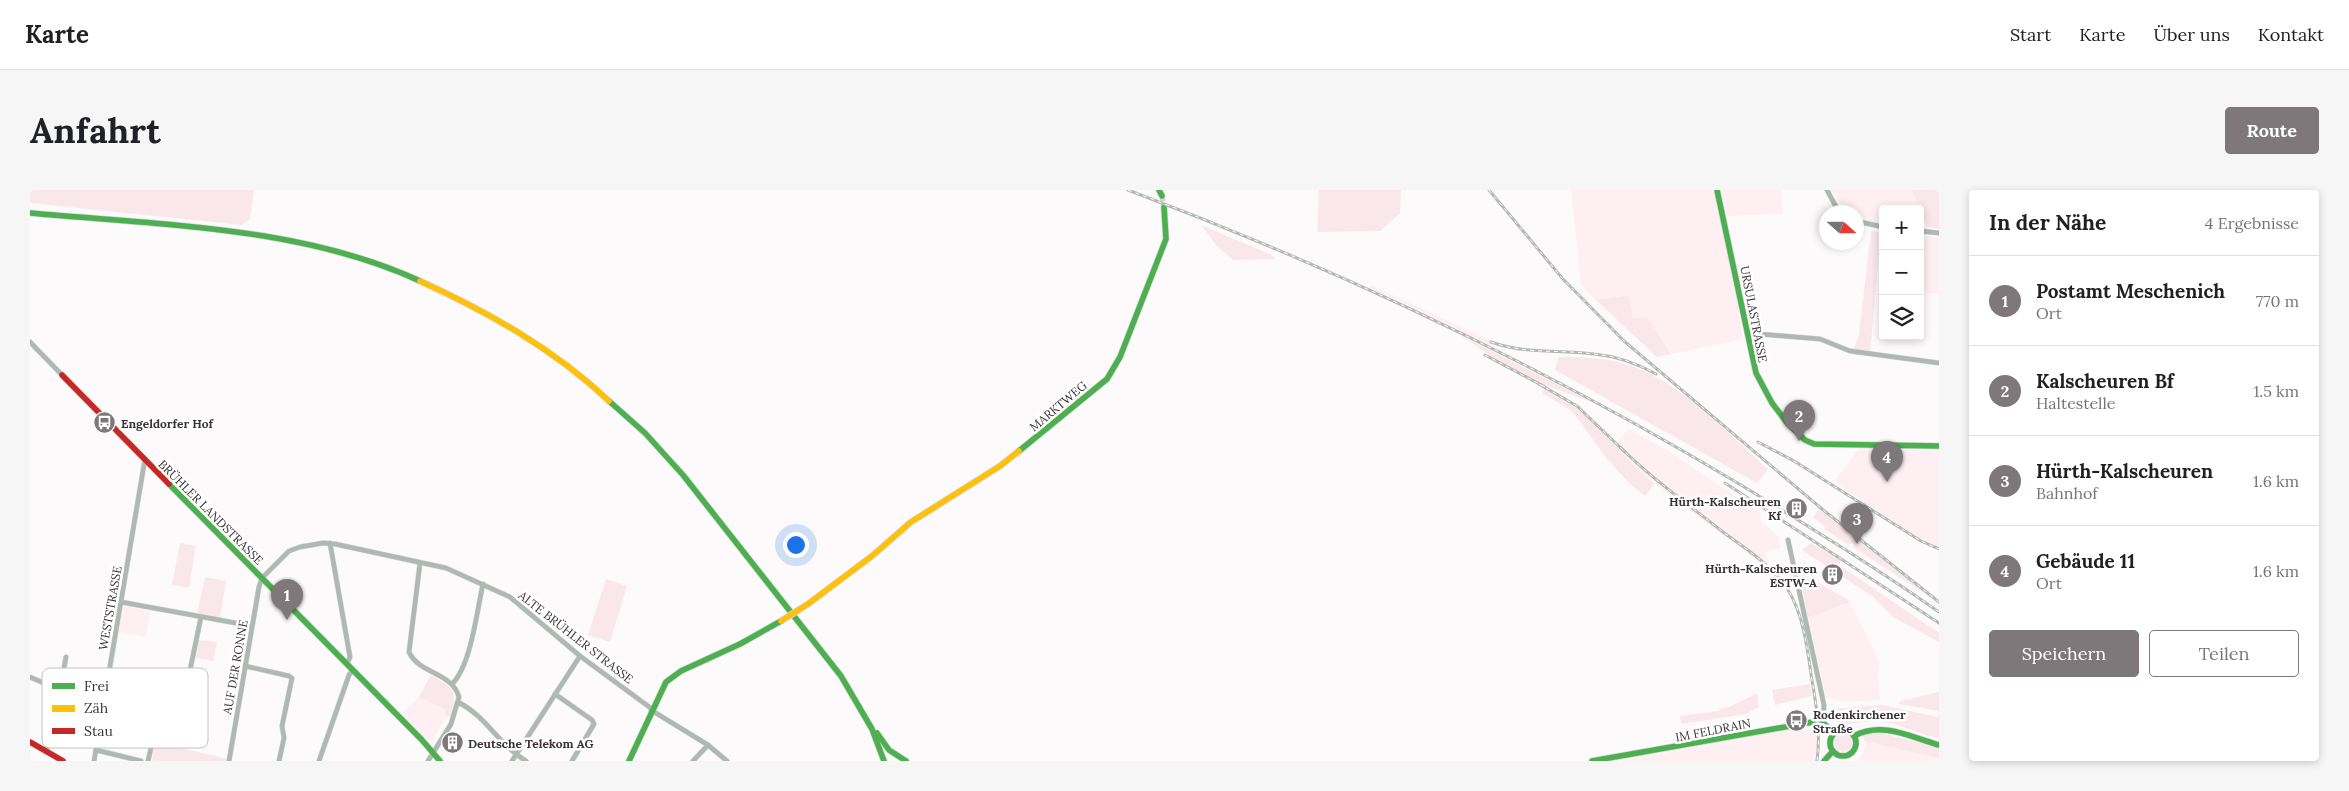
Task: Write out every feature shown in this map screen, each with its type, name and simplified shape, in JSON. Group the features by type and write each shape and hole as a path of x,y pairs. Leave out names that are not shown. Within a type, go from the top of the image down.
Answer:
{"main road":[{"name":"URSULASTRASSE","path":"1718,190 1753,366 1763,390 1802,439 1809,443 1821,445 1939,446"},
{"name":"MARKTWEG","path":"629,761 666,682 693,665 740,644 808,604 872,556 912,521 1000,466 1107,379 1120,357 1166,239 1164,206"},
{"path":"30,213 257,236 320,248 380,265 450,293 522,333 586,378 659,446 821,648 848,687 866,720 884,761"},
{"name":"BRÜHLER LANDSTRASSE","path":"62,375 353,670 440,761"},
{"path":"866,720 889,750 906,761"},
{"path":"1823,723 1835,733"},
{"name":"IM FELDRAIN","path":"1592,761 1797,724 1823,723"},
{"path":"1854,736 1871,728 1882,728 1939,745"},
{"path":"1847,730 1854,736 1855,747 1848,758 1834,751 1831,743 1835,733 1847,730"},
{"path":"30,742 64,761"},
{"path":"1824,761 1834,751"}],"street":[{"path":"1827,190 1835,205"},
{"path":"1864,223 1879,226"},
{"path":"1924,231 1939,233"},
{"path":"1747,333 1820,339 1850,351 1939,363"},
{"name":"BRÜHLER LANDSTRASSE","path":"30,342 62,375"},
{"name":"WESTSTRASSE","path":"110,668 145,458"},
{"path":"1788,540 1824,705 1823,723"},
{"path":"330,543 350,657 347,664"},
{"name":"ALTE BRÜHLER STRASSE","path":"262,578 294,548 330,543 453,571 510,598 580,656 652,710 708,745 727,761"},
{"path":"420,563 409,652 416,662 452,684 457,692 458,702 451,724 428,761"},
{"name":"AUF DER RONNE","path":"229,761 258,587 262,578"},
{"path":"452,684 460,670 470,644 483,584"},
{"path":"121,602 252,626"},
{"path":"191,668 201,618"},
{"path":"512,761 580,656"},
{"path":"64,668 66,657"},
{"path":"245,666 292,678 282,726 284,738 279,761"},
{"path":"320,761 349,676 353,670"},
{"path":"30,677 42,682"},
{"path":"554,694 594,724 572,761"},
{"path":"458,702 475,712 516,755 526,761"},
{"path":"694,761 708,745"},
{"path":"148,761 151,748"},
{"path":"96,750 141,761"},
{"name":"WESTSTRASSE","path":"94,761 96,750"}],"shaded area":[{"path":"30,190 254,190 250,219 242,225 30,203"},
{"path":"1319,190 1401,190 1400,213 1380,231 1317,232"},
{"path":"1571,190 1715,190 1725,230 1743,339 1671,354 1647,317 1633,320 1628,295 1596,300 1581,285"},
{"path":"1721,190 1781,190 1783,214 1727,216"},
{"path":"1831,190 1912,190 1918,205 1879,205 1879,222 1864,219 1864,205 1842,205"},
{"path":"1912,190 1939,190 1939,229 1927,227 1924,220 1924,205 1918,205"},
{"path":"1201,225 1272,255 1275,259 1233,260 1217,246"},
{"path":"1871,231 1879,232 1879,254 1870,353 1854,349 1859,335"},
{"path":"1924,236 1939,238 1939,294 1924,292"},
{"path":"1371,285 1492,341 1488,348 1368,291"},
{"path":"1629,295 1633,319 1647,317 1671,354 1657,357 1596,300"},
{"path":"1460,335 1592,402 1542,384 1501,363"},
{"path":"1559,357 1590,358 1622,363 1660,379 1693,402 1768,469 1757,483 1555,370"},
{"path":"1545,389 1571,404 1585,415 1654,484 1645,496 1628,482 1608,460 1572,411 1542,393"},
{"path":"1629,429 1667,450 1761,514 1761,522 1779,537 1780,548 1765,552 1769,562 1765,567 1639,472 1615,445"},
{"path":"1859,449 1939,451 1939,548 1916,536 1834,482"},
{"path":"1819,509 1933,599 1853,547 1854,545 1851,543 1849,545 1824,529 1825,527 1813,517"},
{"path":"180,543 196,546 189,588 172,585"},
{"path":"1811,543 1841,560 1839,565 1939,633 1939,642 1893,617 1872,596 1802,550"},
{"path":"1799,572 1847,599 1850,602 1808,618"},
{"path":"205,577 226,581 220,619 197,614"},
{"path":"606,579 627,586 610,642 588,635"},
{"path":"1850,602 1881,666 1878,668 1880,700 1844,702 1826,697 1808,618"},
{"path":"124,606 150,611 146,637 118,632"},
{"path":"199,640 217,642 213,661 196,658"},
{"path":"431,675 445,683 454,695 450,716 446,717 445,709 419,697"},
{"path":"1810,684 1812,696 1775,705 1772,690"},
{"path":"1939,692 1939,711 1899,704 1900,701"},
{"path":"1757,693 1759,707 1746,714 1681,724 1680,716 1719,711"},
{"path":"419,697 446,709 446,717 433,740 428,740 402,713"},
{"path":"1883,705 1938,717 1939,713 1939,738 1877,721 1841,724 1833,719 1829,709"},
{"path":"1818,729 1816,761 1620,761 1788,730"},
{"path":"1877,732 1939,748 1939,758 1864,741 1863,736"},
{"path":"1839,734 1847,734 1852,739 1850,750 1839,752 1834,747 1834,739"},
{"path":"1866,739 1939,754 1939,761 1857,761 1864,751"},
{"path":"154,748 181,748 228,759 227,761 152,761"}],"tunnel":[{"path":"1162,196 1164,207"}],"railway":[{"path":"1128,190 1286,253 1518,361 1667,442 1741,485 1866,563 1939,612"},
{"path":"1489,190 1562,278 1624,341 1822,509 1939,602"},
{"path":"1491,342 1517,349 1610,356 1633,363 1656,374"},
{"path":"1485,355 1545,387"},
{"path":"1539,384 1577,406 1625,452"},
{"path":"1758,442 1794,461 1921,541 1939,549"},
{"path":"1620,447 1670,491 1758,558 1782,581 1788,590 1801,620 1808,652 1817,718 1817,761"},
{"path":"1725,483 1939,623"}],"traffic: fast":[{"path":"1159,190 1162,196"},
{"path":"1717,190 1756,373 1772,403 1788,424 1805,440 1814,444 1939,446"},
{"path":"1019,451 1107,379 1120,357 1166,239 1164,207"},
{"path":"30,213 178,225 278,238 327,249 374,263 420,281"},
{"path":"609,401 645,433 683,475 841,676 872,729 884,761"},
{"path":"169,484 422,740 440,761"},
{"path":"629,761 666,682 681,671 740,644 781,621"},
{"path":"1592,761 1813,722 1823,723 1835,733"},
{"path":"1843,730 1852,734 1856,743 1852,752 1843,756 1834,752 1830,743 1834,734 1843,730"},
{"path":"1854,736 1875,730 1886,730 1939,745"},
{"path":"877,733 889,750 906,761"},
{"path":"1824,761 1833,751"}],"traffic: slow":[{"path":"420,281 495,319 543,348 588,382 609,401"},
{"path":"808,604 872,556 911,522 1000,466 1019,451"},
{"path":"781,621 808,604"}],"traffic: jam":[{"path":"62,375 169,484"},
{"path":"30,742 63,761"}],"place":[{"name":"Engeldorfer Hof","path":"105,423"},
{"name":"Kalscheuren Bf","path":"1799,441"},
{"name":"Gebäude 11","path":"1887,482"},
{"name":"Hürth-Kalscheuren Kf","path":"1797,508"},
{"name":"Hürth-Kalscheuren","path":"1857,544"},
{"name":"Hürth-Kalscheuren ESTW-A","path":"1833,575"},
{"name":"Postamt Meschenich","path":"287,620"},
{"name":"Rodenkirchener Straße","path":"1797,721"},
{"name":"Deutsche Telekom AG","path":"452,743"}]}
